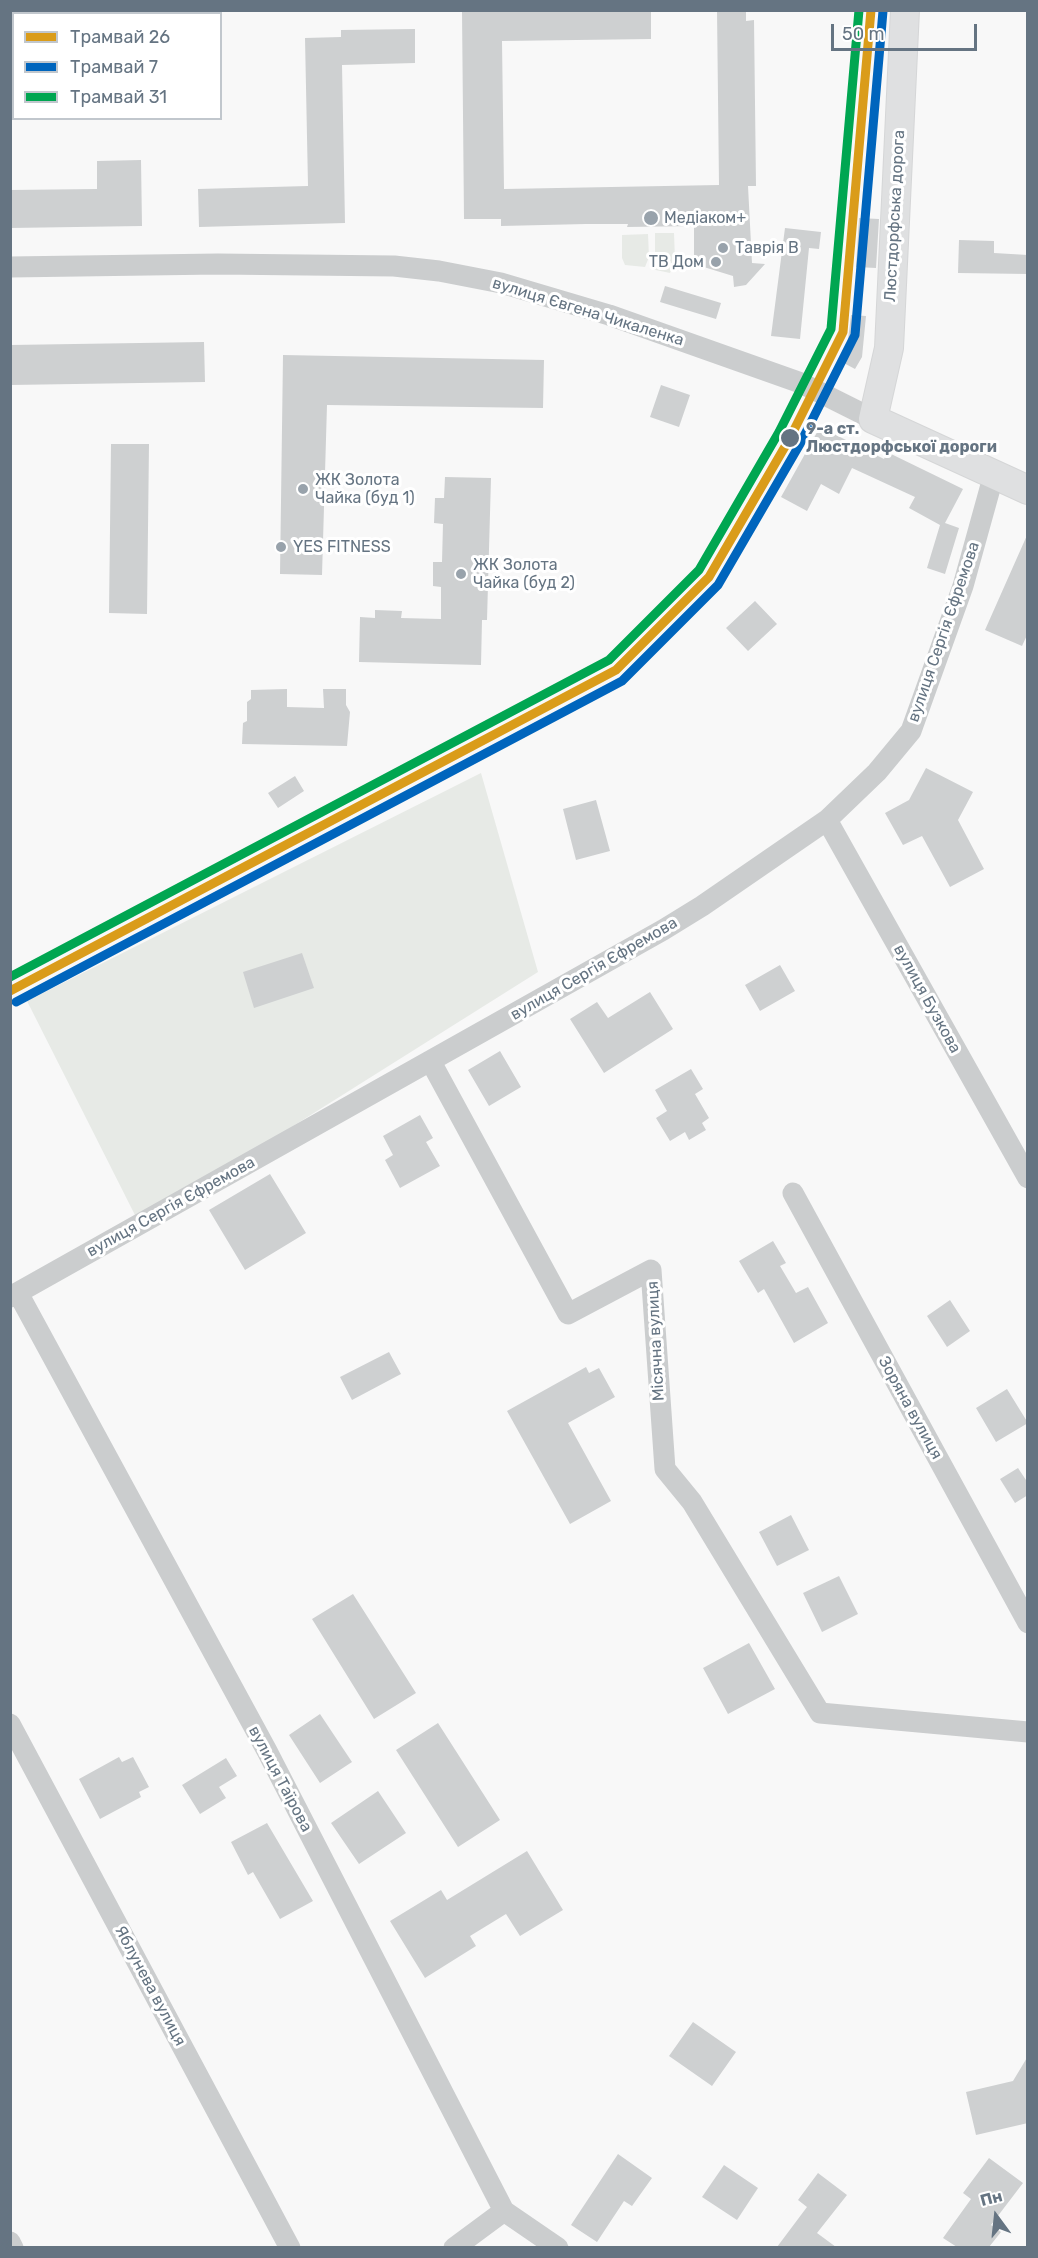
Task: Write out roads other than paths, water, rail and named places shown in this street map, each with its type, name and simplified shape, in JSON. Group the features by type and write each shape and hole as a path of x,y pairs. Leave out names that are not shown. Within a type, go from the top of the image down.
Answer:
{"street":[{"name":"Люстдорфська дорога","path":"873,419 889,348 905,10"},
{"name":"вулиця Євгена Чикаленка","path":"10,267 218,264 394,266 439,271 501,283 609,315 801,383 873,419 1028,490"},
{"name":"вулиця Сергія Єфремова","path":"14,1295 431,1062 702,906 827,820 877,772 911,731 963,586 994,474"},
{"name":"вулиця Бузкова","path":"827,820 1028,1178"},
{"name":"Місячна вулиця","path":"431,1062 568,1314 651,1270 664,1469 692,1502 820,1713 1028,1732"},
{"name":"Зоряна вулиця","path":"794,1193 1028,1623"},
{"name":"вулиця Таїрова","path":"14,1295 267,1751 504,2211 558,2247"},
{"name":"Яблунева вулиця","path":"10,1724 290,2247"},
{"path":"454,2247 504,2211"},
{"path":"10,2242 13,2247"}],"tram line":[{"name":"31","path":"10,977 609,660 699,570 779,432 831,329 859,10"},
{"name":"26","path":"10,991 616,670 709,577 790,438 843,332 871,10"},
{"name":"7","path":"16,1002 622,681 718,585 800,444 855,335 883,11"}],"place":[{"name":"Медіаком+","path":"651,218"},
{"name":"Таврія В","path":"723,248"},
{"name":"ТВ Дом","path":"716,262"},
{"name":"9-а ст. Люстдорфської дороги","path":"790,438"},
{"name":"ЖК Золота Чайка (буд 1)","path":"303,489"},
{"name":"YES FITNESS","path":"281,547"},
{"name":"ЖК Золота Чайка (буд 2)","path":"461,574"}]}
